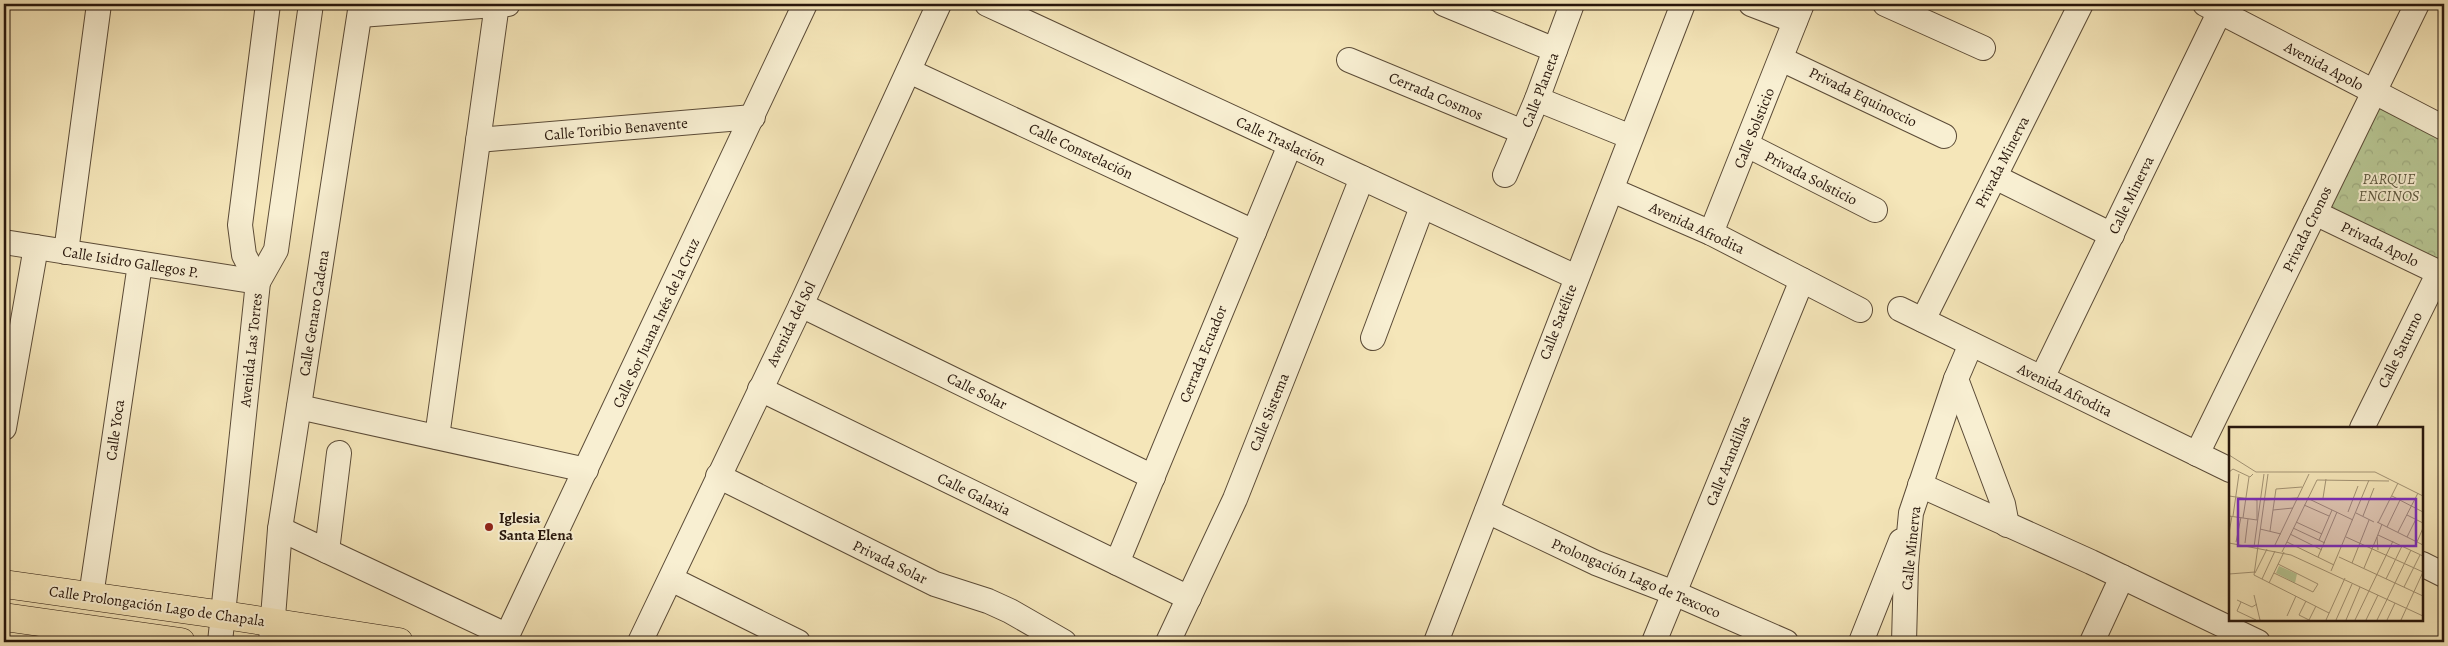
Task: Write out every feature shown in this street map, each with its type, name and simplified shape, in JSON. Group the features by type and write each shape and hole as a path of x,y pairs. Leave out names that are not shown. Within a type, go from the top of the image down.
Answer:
{"main road":[{"name":"Calle Prolongación Lago de Chapala","path":"4,584 224,615 271,632 399,642"},
{"path":"4,617 82,635 181,642"}],"street":[{"path":"66,252 99,4"},
{"path":"258,282 244,255 240,225 267,4"},
{"name":"Avenida Las Torres","path":"220,642 258,282 276,250 311,4"},
{"path":"360,10 501,4 478,140 437,437"},
{"name":"Calle Sor Juana Inés de la Cruz","path":"506,639 805,4"},
{"name":"Avenida del Sol","path":"640,642 801,305 939,4"},
{"name":"Calle Traslación","path":"987,4 1576,277"},
{"path":"1444,4 1555,50"},
{"name":"Calle Planeta","path":"1505,175 1537,99 1572,4"},
{"name":"Calle Satélite","path":"1436,642 1683,4"},
{"name":"Calle Solsticio","path":"1711,233 1799,13 1751,4"},
{"path":"1885,4 1983,48"},
{"name":"Privada Minerva","path":"1923,320 2081,4"},
{"name":"Privada Cronos","path":"2197,454 2418,4"},
{"name":"Avenida Apolo","path":"2213,8 2444,128"},
{"name":"Calle Minerva","path":"2042,378 2112,235 2213,8"},
{"name":"Calle Genaro Cadena","path":"271,632 280,529 360,10"},
{"name":"Privada Equinoccio","path":"1782,58 1944,136"},
{"name":"Cerrada Cosmos","path":"1349,60 1523,132"},
{"name":"Calle Constelación","path":"909,71 1254,232"},
{"path":"1537,99 1631,137"},
{"name":"Calle Toribio Benavente","path":"478,140 753,117"},
{"name":"Cerrada Ecuador","path":"1117,563 1290,145"},
{"name":"Privada Solsticio","path":"1746,145 1876,210"},
{"path":"1995,177 2112,235"},
{"name":"Calle Sistema","path":"1168,642 1235,499 1362,178"},
{"name":"Avenida Afrodita","path":"1612,190 1711,233 1860,310"},
{"path":"1373,338 1422,207"},
{"name":"Privada Apolo","path":"2315,213 2442,274"},
{"name":"Calle Isidro Gallegos P.","path":"4,242 258,282"},
{"path":"4,428 36,247"},
{"name":"Calle Yoca","path":"91,596 140,264"},
{"name":"Calle Saturno","path":"2363,427 2442,274"},
{"name":"Calle Arandillas","path":"1654,642 1802,280"},
{"name":"Calle Solar","path":"801,305 1153,477"},
{"name":"Avenida Afrodita","path":"1900,309 2229,470"},
{"name":"Calle Minerva","path":"1904,642 1906,566 1912,513 1956,379 1971,344"},
{"path":"1956,379 2003,504 2007,525"},
{"name":"Calle Galaxia","path":"760,390 1189,598"},
{"path":"299,406 586,470"},
{"path":"327,550 339,453"},
{"name":"Privada Solar","path":"718,476 935,584 988,601 1010,611 1064,642"},
{"path":"1920,485 2091,562 2249,640"},
{"name":"Prolongación Lago de Texcoco","path":"1487,511 1596,563 1674,593 1786,642"},
{"path":"1861,642 1912,513"},
{"path":"280,529 327,550 506,639"},
{"path":"2423,564 2444,575"},
{"path":"2092,642 2122,577"},
{"path":"671,578 798,642"}],"green space":[{"name":"PARQUE ENCINOS","path":"2374,92 2444,128 2444,275 2315,213"}],"place":[{"name":"Iglesia Santa Elena","path":"489,527"}]}
